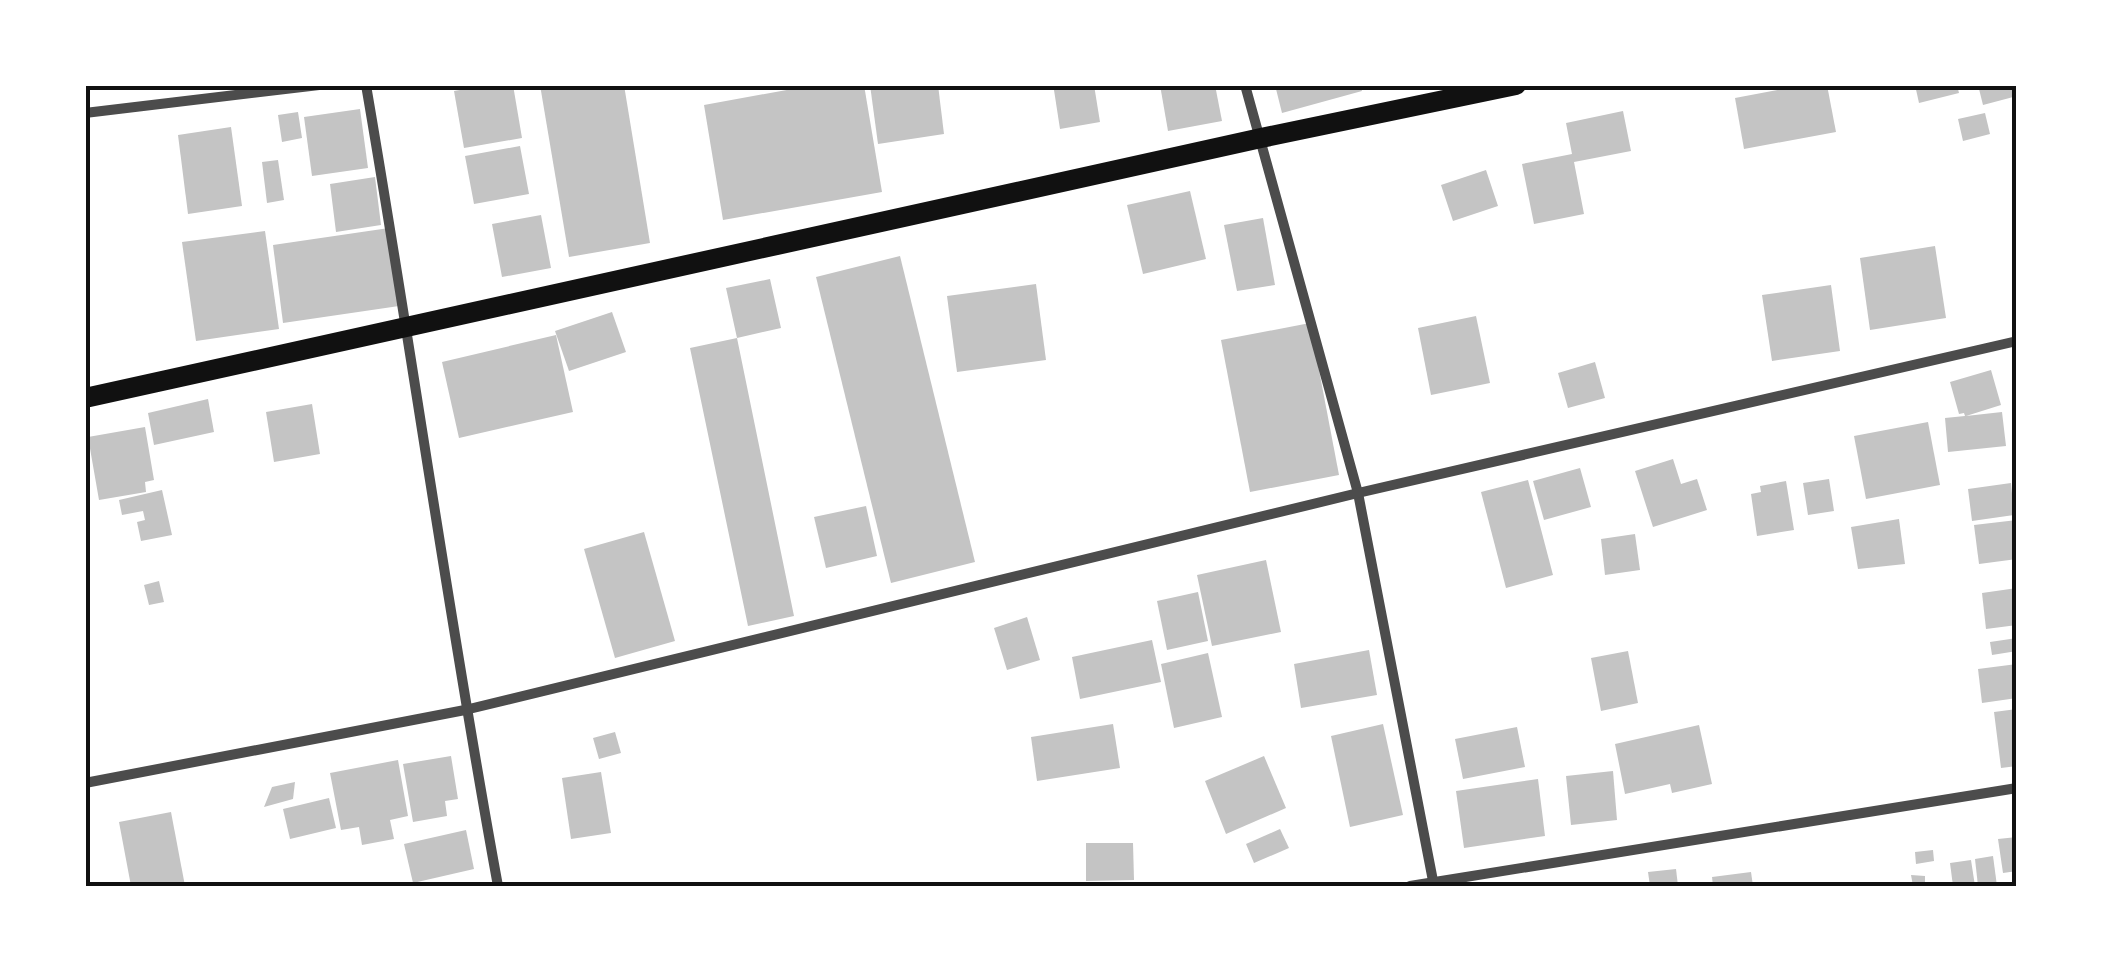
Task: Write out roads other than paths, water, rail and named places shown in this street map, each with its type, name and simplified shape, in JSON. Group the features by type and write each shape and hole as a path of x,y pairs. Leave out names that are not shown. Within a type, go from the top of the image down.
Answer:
{"main road":[{"path":"85,398 1516,85"}],"street":[{"path":"85,113 319,85"},
{"path":"366,85 408,329 465,710 498,886"},
{"path":"1245,85 1358,493 1434,884"},
{"path":"85,783 465,710 1358,493 2017,341"},
{"path":"1410,886 2017,788"}]}
